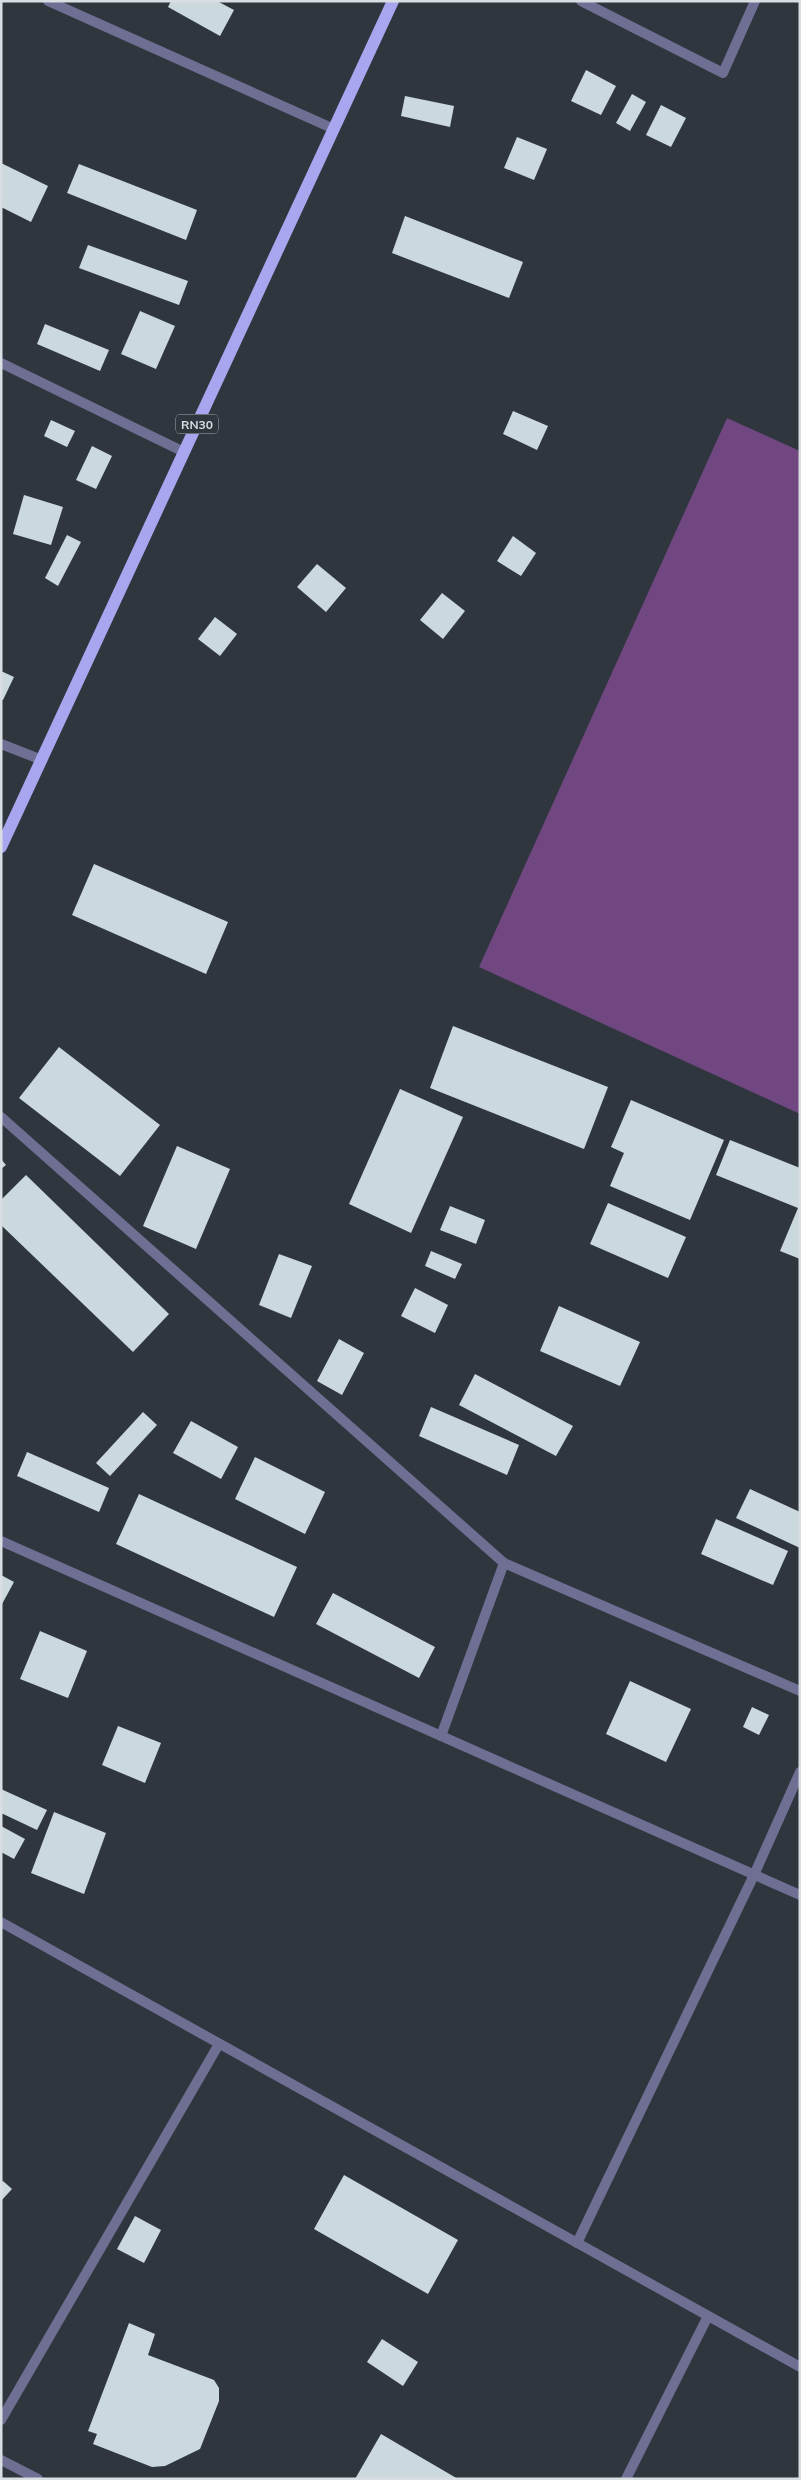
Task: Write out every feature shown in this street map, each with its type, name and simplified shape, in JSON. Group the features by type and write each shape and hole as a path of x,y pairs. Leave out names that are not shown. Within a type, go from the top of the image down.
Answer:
{"main road":[{"name":"RN30","path":"1,847 393,1"}],"street":[{"path":"48,1 334,129"},
{"path":"581,1 723,73 754,1"},
{"path":"1,363 184,452"},
{"path":"1,744 42,760"},
{"path":"1,1117 504,1563 800,1691"},
{"path":"1,1540 800,1895"},
{"path":"441,1736 504,1563"},
{"path":"577,2243 754,1875 800,1772"},
{"path":"1,1922 800,2368"},
{"path":"1,2420 219,2044"},
{"path":"626,2479 708,2316"},
{"path":"1,2460 38,2479"}],"shaded area":[{"path":"727,418 800,451 800,1114 479,967"}],"building":[{"path":"171,1 217,1 234,10 220,36 168,7"},
{"path":"586,70 616,86 601,115 571,101"},
{"path":"632,94 646,102 630,131 616,123"},
{"path":"405,96 454,106 450,127 401,116"},
{"path":"661,105 686,118 671,147 646,135"},
{"path":"517,137 547,149 534,180 504,168"},
{"path":"1,163 48,186 31,222 1,207"},
{"path":"79,164 197,210 186,240 67,193"},
{"path":"405,216 523,262 509,298 392,253"},
{"path":"88,245 188,281 179,305 79,268"},
{"path":"140,311 175,326 156,369 121,354"},
{"path":"45,324 109,350 100,371 37,344"},
{"path":"513,411 548,426 537,450 503,434"},
{"path":"51,420 75,431 67,447 44,436"},
{"path":"92,446 112,456 96,489 76,480"},
{"path":"24,495 63,507 51,545 13,534"},
{"path":"67,535 81,542 58,586 45,578"},
{"path":"513,536 536,553 521,576 497,561"},
{"path":"317,564 346,588 326,612 297,587"},
{"path":"442,593 465,611 443,639 420,620"},
{"path":"215,617 237,634 220,656 198,639"},
{"path":"1,671 14,677 3,700 1,699"},
{"path":"94,864 228,922 206,974 72,915"},
{"path":"453,1026 608,1087 584,1149 430,1088"},
{"path":"59,1047 160,1125 120,1176 19,1098"},
{"path":"400,1089 463,1117 411,1233 349,1204"},
{"path":"631,1100 724,1140 690,1220 610,1186 624,1153 611,1147"},
{"path":"730,1140 800,1168 800,1259 780,1251 798,1208 716,1175"},
{"path":"177,1146 230,1169 196,1249 143,1226"},
{"path":"1,1159 6,1165 1,1169"},
{"path":"26,1175 169,1314 133,1352 1,1225 1,1200"},
{"path":"608,1203 686,1237 668,1278 590,1244"},
{"path":"450,1206 485,1220 476,1244 440,1230"},
{"path":"431,1251 462,1264 455,1279 425,1266"},
{"path":"279,1254 312,1266 291,1318 259,1305"},
{"path":"415,1288 448,1305 435,1333 401,1316"},
{"path":"559,1306 640,1342 620,1386 540,1351"},
{"path":"339,1339 364,1353 342,1395 317,1381"},
{"path":"475,1374 573,1426 556,1456 459,1405"},
{"path":"431,1407 519,1445 507,1475 419,1436"},
{"path":"143,1412 157,1425 110,1476 96,1463"},
{"path":"191,1421 238,1447 221,1479 173,1453"},
{"path":"27,1452 109,1488 99,1512 17,1476"},
{"path":"255,1457 325,1492 305,1534 235,1499"},
{"path":"750,1489 800,1512 800,1548 736,1518"},
{"path":"139,1494 297,1567 274,1617 116,1544"},
{"path":"716,1519 788,1551 773,1585 701,1554"},
{"path":"1,1575 14,1582 1,1606"},
{"path":"333,1593 435,1647 419,1678 316,1624"},
{"path":"40,1631 87,1651 68,1698 20,1679"},
{"path":"630,1681 691,1709 666,1762 606,1734"},
{"path":"752,1707 769,1715 759,1735 743,1727"},
{"path":"118,1726 161,1743 145,1783 102,1765"},
{"path":"1,1789 47,1810 37,1830 1,1813"},
{"path":"54,1812 106,1833 84,1894 31,1873"},
{"path":"1,1826 25,1839 14,1859 1,1852"},
{"path":"344,2175 458,2240 428,2294 314,2229"},
{"path":"3,2181 12,2189 1,2201 1,2183"},
{"path":"135,2216 161,2230 144,2263 117,2249"},
{"path":"129,2323 155,2334 148,2355 214,2380 219,2388 219,2401 200,2449 165,2466 152,2467 93,2444 97,2434 88,2431"},
{"path":"382,2339 418,2362 403,2386 367,2362"},
{"path":"381,2434 458,2479 355,2479"}]}
